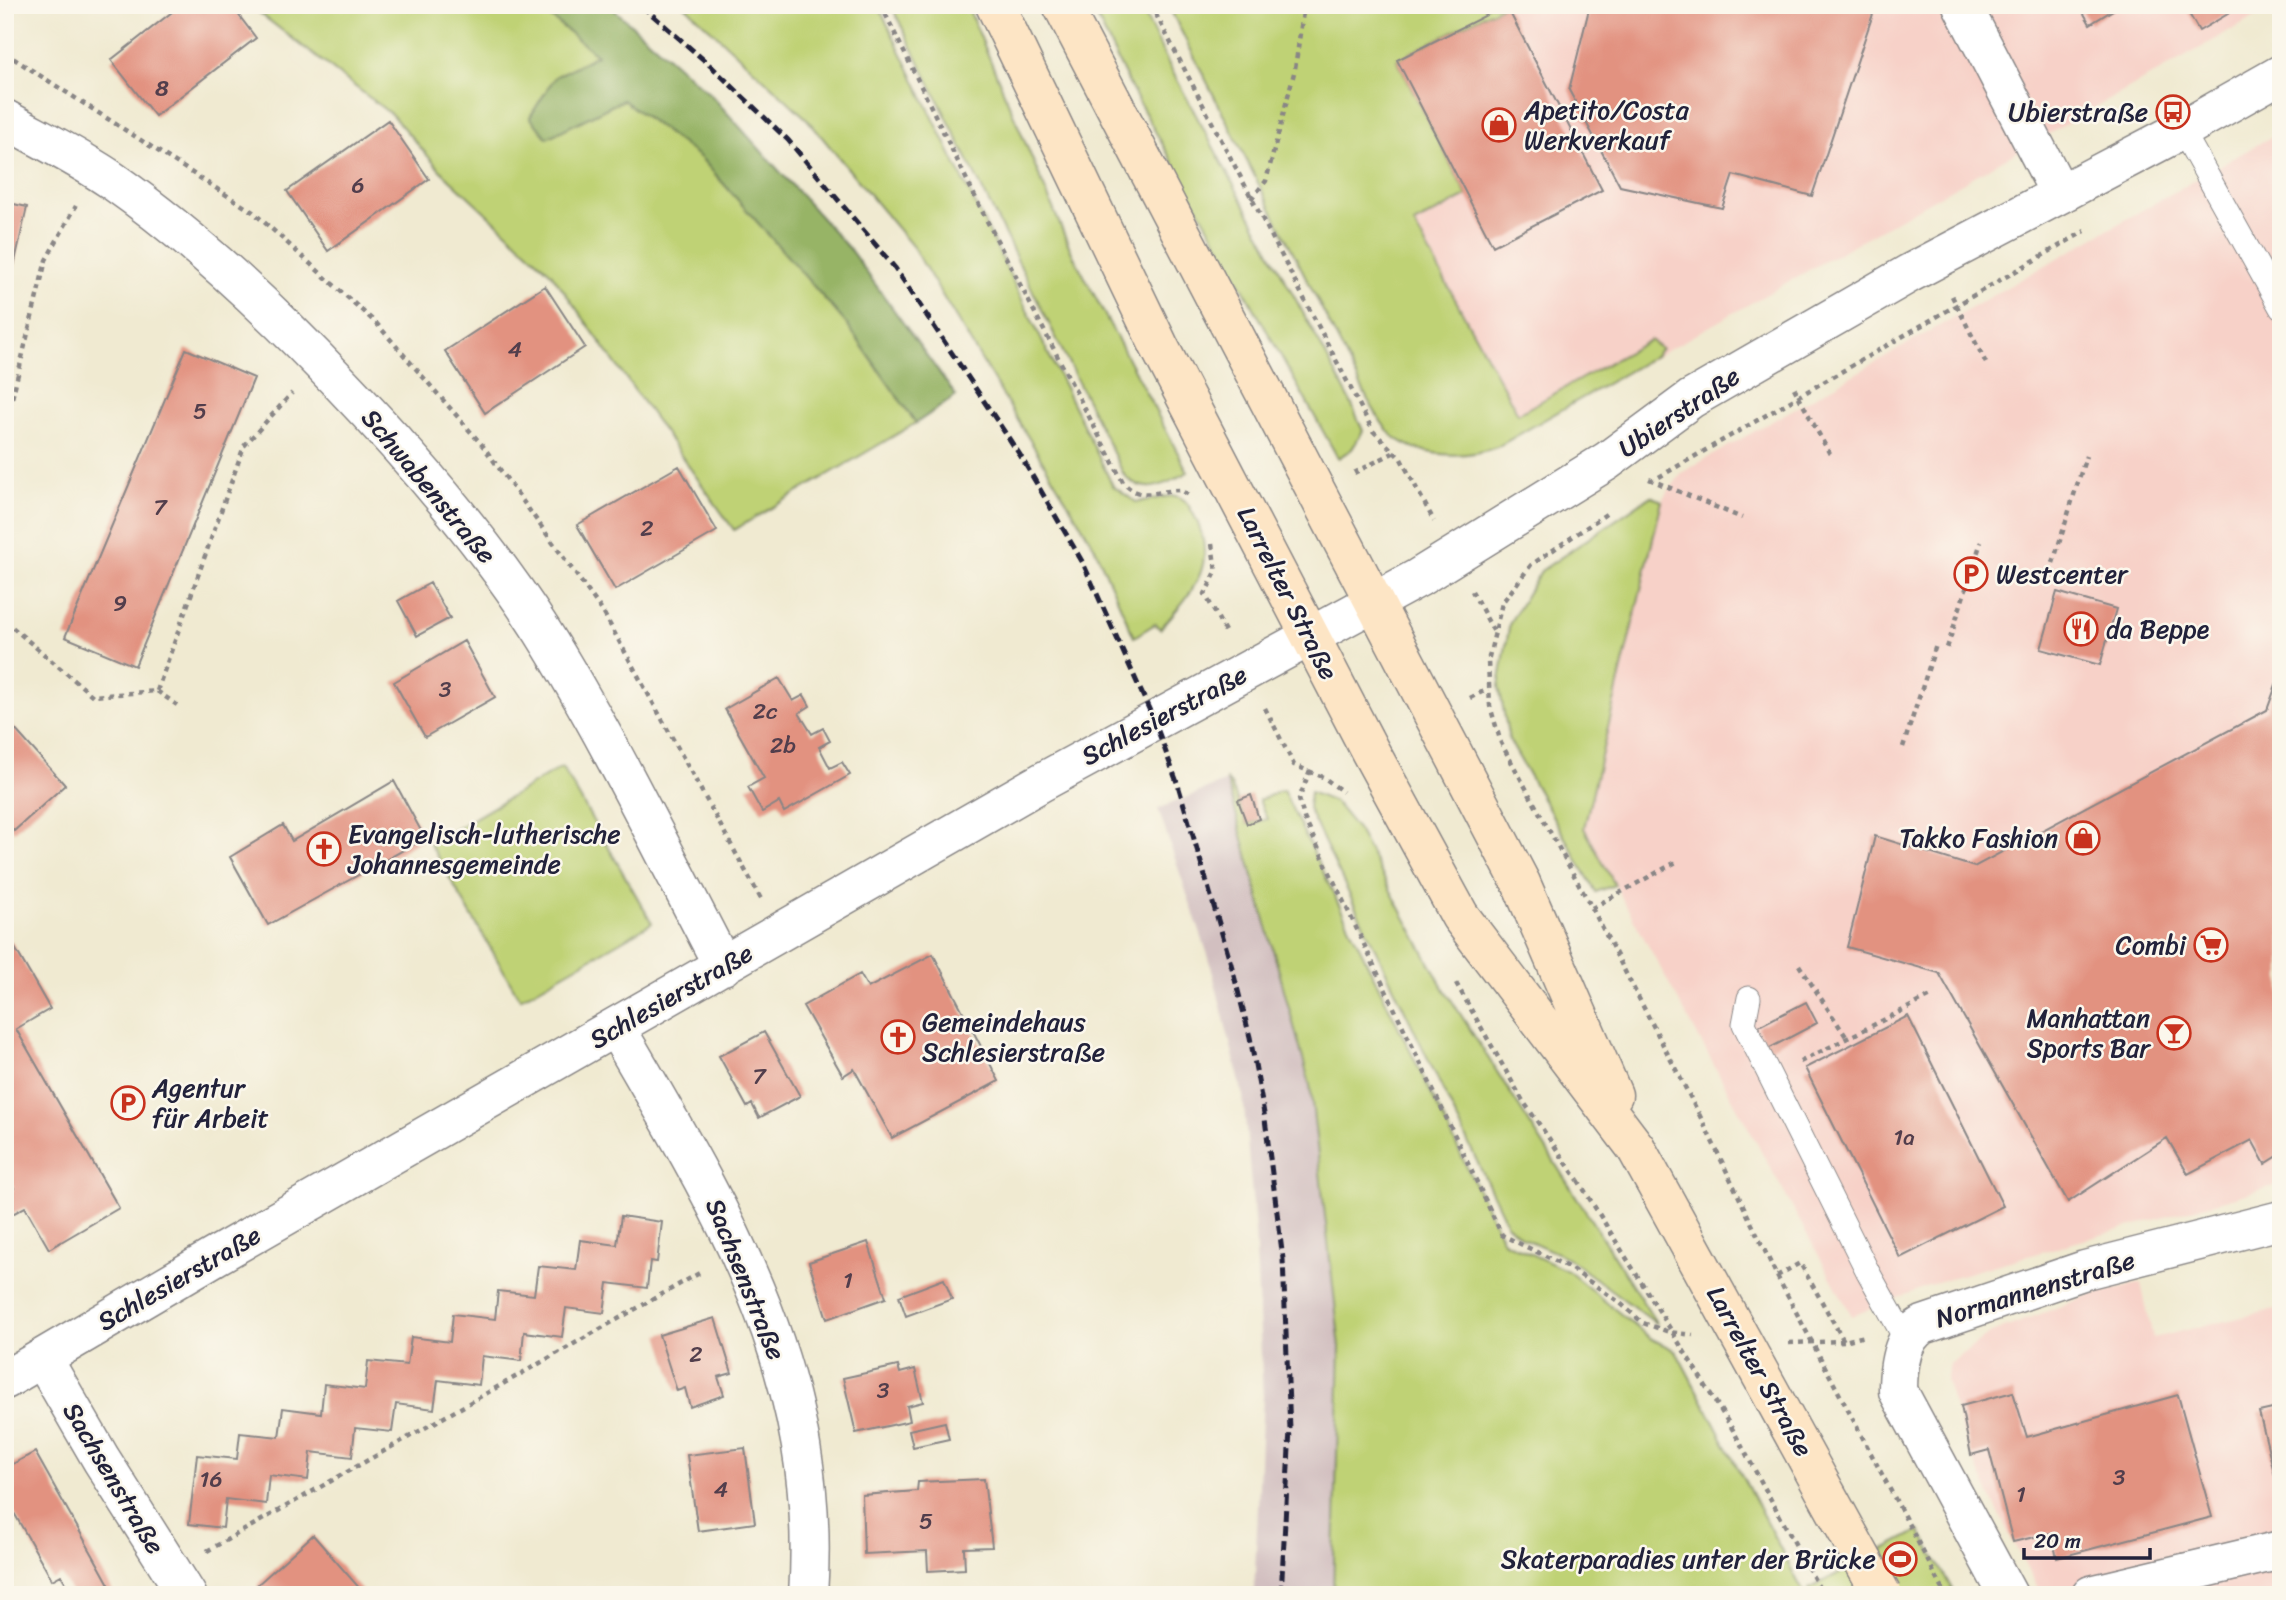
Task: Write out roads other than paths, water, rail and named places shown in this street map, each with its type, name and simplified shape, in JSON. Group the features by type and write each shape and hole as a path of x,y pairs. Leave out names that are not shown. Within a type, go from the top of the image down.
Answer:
{"street":[{"name":"Larrelter Straße","path":"995,5 1159,346 1521,883 1636,1149 1882,1595"},
{"name":"Larrelter Straße","path":"1062,5 1342,619 1460,916 1636,1149"},
{"path":"1962,5 2060,194"},
{"name":"Ubierstraße","path":"1342,619 1489,536 1607,461 1691,399 1933,260 2182,130 2281,74"},
{"name":"Schwabenstraße","path":"5,119 95,171 171,225 270,309 389,434 480,542 542,632 723,966"},
{"name":"Schlesierstraße","path":"5,1380 214,1257 1042,782 1342,619"},
{"name":"Sachsenstraße","path":"616,1028 708,1185 740,1250 765,1311 793,1407 805,1487 808,1595"},
{"name":"Normannenstraße","path":"2008,1595 1903,1403 1898,1381 1907,1342 1923,1325 2085,1270 2281,1220"},
{"name":"Sachsenstraße","path":"43,1359 179,1583"},
{"path":"2091,1595 2281,1550"}],"lane":[{"path":"2182,130 2281,308"},
{"path":"1749,998 1744,1024 1868,1272 1907,1342"}],"railway":[{"path":"641,5 713,68 788,140 895,268 1020,455 1083,563 1154,720 1178,785 1231,964 1250,1037 1265,1119 1283,1259 1290,1430 1281,1595"}],"place":[{"name":"Ubierstraße","path":"2173,112"},
{"name":"Apetito/Costa Werkverkauf","path":"1499,125"},
{"name":"Westcenter","path":"1971,574"},
{"name":"da Beppe","path":"2081,629"},
{"name":"Takko Fashion","path":"2083,838"},
{"name":"Evangelisch-lutherische Johannesgemeinde","path":"324,849"},
{"name":"Combi","path":"2211,945"},
{"name":"Manhattan Sports Bar","path":"2174,1033"},
{"name":"Gemeindehaus Schlesierstraße","path":"898,1037"},
{"name":"Agentur für Arbeit","path":"128,1103"},
{"name":"Skaterparadies unter der Brücke","path":"1900,1559"}]}
